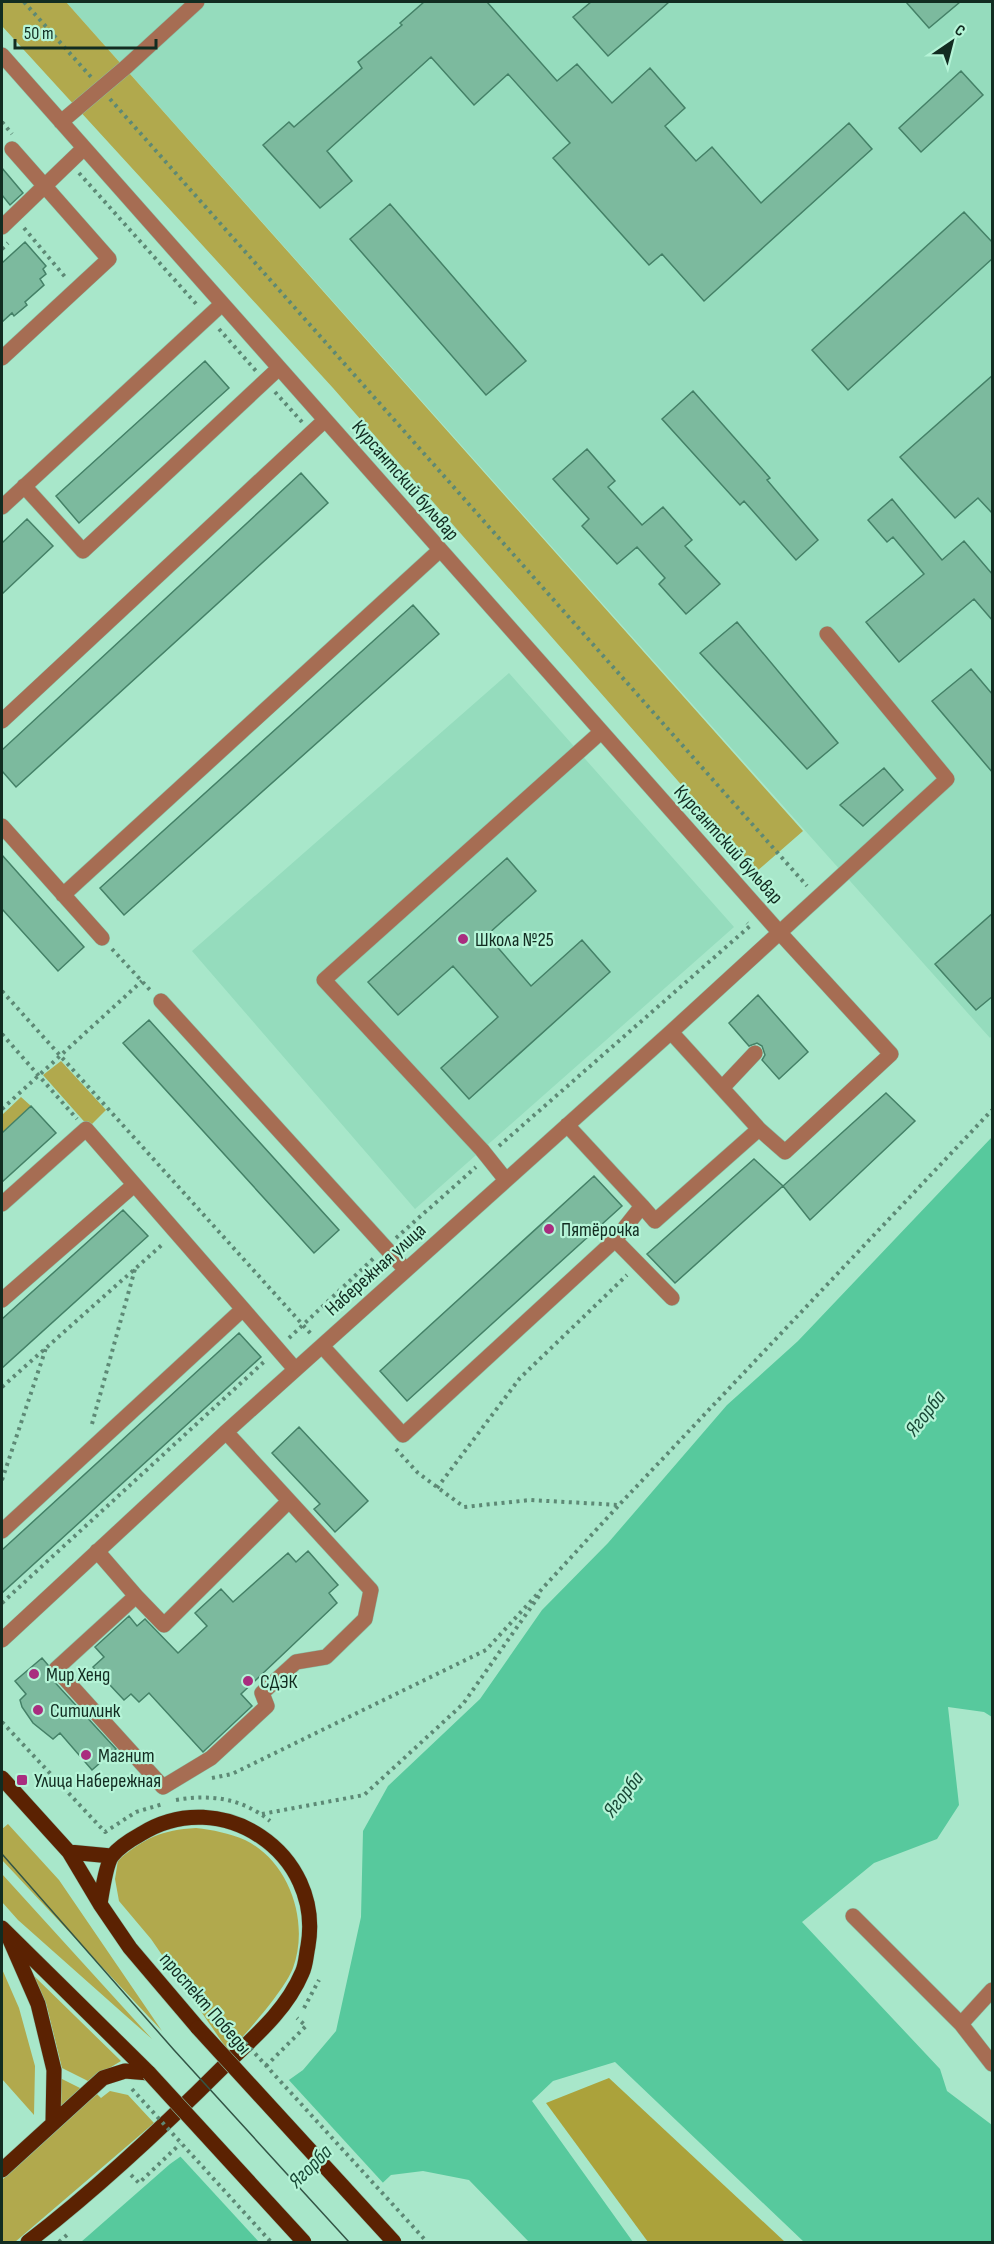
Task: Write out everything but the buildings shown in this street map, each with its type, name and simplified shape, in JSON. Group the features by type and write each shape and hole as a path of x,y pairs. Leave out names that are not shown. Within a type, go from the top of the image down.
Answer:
{"main road":[{"name":"проспект Победы","path":"2,1778 69,1852 130,1948 198,2028 394,2242"},
{"path":"28,2242 198,2093 284,2006 303,1971 310,1932 306,1898 294,1869 276,1846 250,1830 221,1819 193,1817 159,1823 111,1856 69,1852"},
{"path":"100,1904 111,1856"},
{"path":"4,1931 149,2073 304,2242"},
{"path":"4,1931 38,2004 54,2070 53,2122"},
{"path":"2,2170 103,2078 125,2071 149,2073"}],"street":[{"path":"61,122 197,2"},
{"name":"Курсантский бульвар","path":"2,55 780,933 891,1054 785,1152 759,1129"},
{"path":"2,227 84,148"},
{"path":"2,358 109,259 12,149"},
{"path":"2,507 222,304"},
{"path":"24,486 83,551 279,368"},
{"path":"2,721 325,420"},
{"path":"63,895 440,550"},
{"name":"Набережная улица","path":"2,1640 295,1369 818,899 947,779 827,634"},
{"path":"506,1180 482,1150 324,980 602,732"},
{"path":"2,826 102,938"},
{"path":"161,1001 405,1269"},
{"path":"567,1125 655,1221 759,1129 671,1032"},
{"path":"722,1088 755,1053"},
{"path":"2,1204 86,1129 295,1369"},
{"path":"2,1300 134,1185"},
{"path":"322,1346 403,1435 615,1240 642,1206"},
{"path":"615,1240 672,1298"},
{"path":"2,1531 243,1309"},
{"path":"136,1596 56,1669 163,1787 211,1758 267,1707 262,1693 296,1662 326,1657 365,1619 371,1590 226,1432"},
{"path":"98,1551 164,1625 288,1502"},
{"path":"853,1916 961,2024 993,2064"},
{"path":"961,2024 993,1990"}],"path":[{"path":"24,2 818,899"},
{"path":"17,235 24,227 67,277 59,285"},
{"path":"2,249 9,242"},
{"path":"102,938 161,1001"},
{"path":"2,1109 142,981"},
{"path":"2,991 322,1346"},
{"path":"2,1034 86,1129"},
{"path":"209,1779 232,1774 486,1650 993,1110"},
{"path":"2,1387 176,1232"},
{"path":"437,1488 520,1378 638,1264"},
{"path":"84,1455 135,1268"},
{"path":"2,1479 46,1347"},
{"path":"395,1448 418,1473 464,1507 530,1500 620,1505"},
{"path":"262,1814 364,1795 463,1704 550,1580"},
{"path":"2,1722 105,1832 136,1812 197,1796 230,1799 262,1814 277,1826"},
{"path":"289,2025 297,2018 309,2000 320,1975"},
{"path":"266,2066 306,2026 297,2018"},
{"path":"240,2037 427,2242"},
{"path":"256,2057 264,2049"},
{"path":"132,2089 270,2242"},
{"path":"173,2136 181,2128"},
{"path":"131,2175 139,2183 180,2144"},
{"path":"123,2183 140,2168"},
{"path":"59,2242 75,2228"}],"shaded area":[{"path":"2,2 66,2 803,831 757,871 333,388 2,26"},
{"path":"66,2 992,2 992,1035 990,1038"},
{"name":"Школа №25","path":"509,673 734,927 415,1209 192,951"},
{"path":"61,1061 106,1110 89,1127 43,1075"},
{"path":"21,1097 31,1106 2,1133 2,1115"},
{"path":"8,1824 59,1880 162,2031 2,1860 2,1829"},
{"path":"196,1828 233,1835 260,1850 273,1862 284,1878 297,1913 298,1950 293,1968 274,1999 229,2052 151,1939 119,1901 115,1879 118,1860 137,1846 163,1833"},
{"path":"2,1874 152,2039 18,1920 2,1902"},
{"path":"2,1969 19,2008 35,2066 34,2115 2,2079"},
{"path":"30,1972 121,2061 88,2081 62,2068 46,2003"},
{"path":"60,2078 82,2089 57,2113"},
{"path":"609,2078 785,2242 648,2242 546,2103"},
{"path":"110,2091 128,2095 154,2123 15,2242 2,2242 2,2180 95,2092 101,2098"}],"water":[{"name":"Ягорба","path":"992,1137 992,1717 984,1712 948,1707 959,1805 937,1839 874,1863 802,1922 940,2069 947,2091 992,2125 992,2242 804,2242 615,2062 553,2081 532,2101 633,2242 529,2242 469,2180 423,2171 391,2175 320,2242 81,2242 170,2164 303,2070 336,2031 361,1917 363,1831 388,1786 480,1699 542,1610 608,1543 727,1405 798,1341"}],"pier":[{"path":"287,2078 385,2185 324,2242 259,2242 179,2155"}],"tram line":[{"path":"2,1854 174,2050 349,2242"}],"place":[{"name":"Школа №25","path":"463,939"},
{"name":"Пятёрочка","path":"549,1229"},
{"name":"Мир Хенд","path":"34,1674"},
{"name":"СДЭК","path":"248,1681"},
{"name":"Ситилинк","path":"38,1710"},
{"name":"Магнит","path":"86,1755"},
{"name":"Улица Набережная","path":"22,1780"}]}
